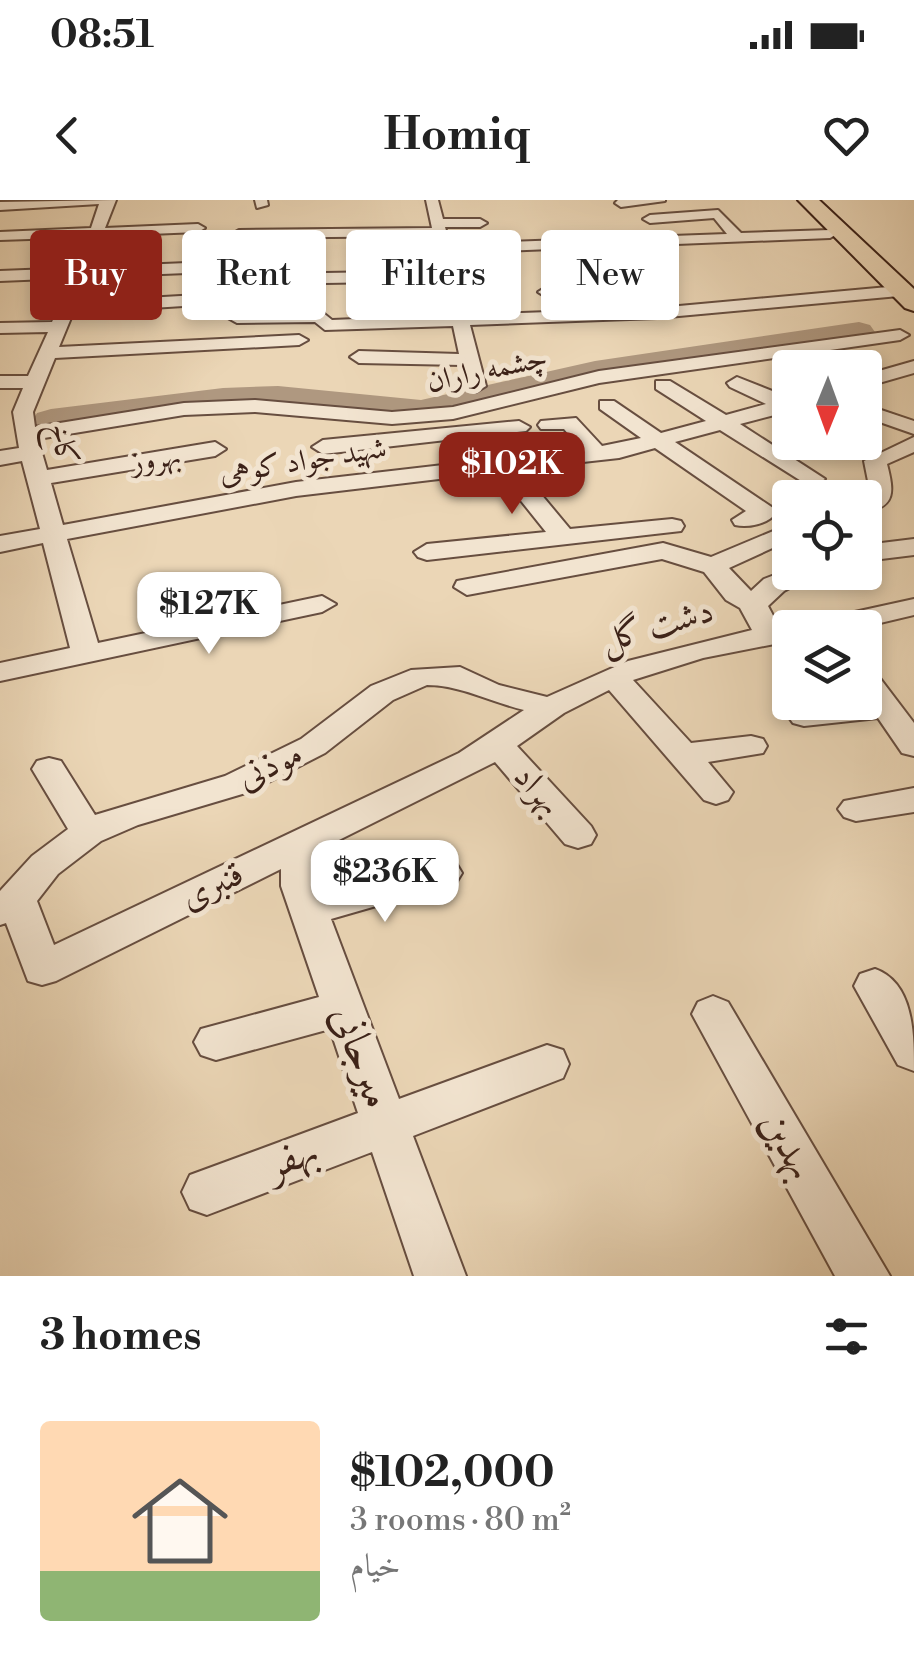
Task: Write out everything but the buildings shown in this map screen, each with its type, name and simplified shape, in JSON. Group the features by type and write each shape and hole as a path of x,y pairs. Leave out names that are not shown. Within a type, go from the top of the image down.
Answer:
{"main road":[{"path":"822,200 909,291"},
{"path":"799,201 909,291"},
{"path":"799,201 869,273 909,291"}],"street":[{"path":"0,206 108,200"},
{"name":"کاخ","path":"99,230 108,200"},
{"path":"432,200 440,228"},
{"path":"626,207 668,209 658,200"},
{"path":"650,218 740,213"},
{"path":"718,214 738,239"},
{"path":"326,231 480,223"},
{"path":"148,230 198,228"},
{"path":"521,246 830,234"},
{"path":"0,236 30,238"},
{"path":"0,276 30,275"},
{"path":"679,309 909,291"},
{"name":"کاخ","path":"62,320 36,382 21,433 86,652"},
{"path":"323,320 325,325 422,320"},
{"path":"359,358 471,360 461,320"},
{"name":"چشمه راران","path":"21,433 184,409 255,406 392,418 453,414 599,377 900,335 872,320 797,336 483,387 471,360"},
{"path":"0,328 59,326"},
{"path":"48,353 197,338 299,340"},
{"path":"142,341 148,371"},
{"path":"882,376 914,367"},
{"path":"0,382 36,382"},
{"path":"736,382 772,398"},
{"path":"664,386 814,479"},
{"path":"0,458 21,433 216,395 301,393 389,402 454,394"},
{"path":"607,405 764,513 744,520"},
{"path":"301,410 345,483"},
{"name":"شهید جواد کوهی","path":"0,544 345,483 597,454 660,442 772,410"},
{"path":"882,416 914,428"},
{"path":"548,425 569,422 597,454"},
{"path":"323,447 519,427"},
{"name":"بهروز","path":"21,433 215,449"},
{"path":"879,480 875,461 905,447"},
{"path":"503,464 562,535"},
{"path":"427,552 672,526"},
{"path":"713,566 772,538"},
{"path":"882,551 914,547"},
{"path":"467,587 663,551 708,561 736,594 754,604"},
{"path":"772,586 754,600 754,611 772,627"},
{"path":"0,672 322,604"},
{"path":"882,614 914,607"},
{"name":"دشت گل","path":"550,708 632,668 772,636"},
{"name":"موذنی","path":"9,905 45,865 88,832 125,816 237,784 313,746 382,693 422,676 460,676 488,692 550,708"},
{"path":"612,676 716,792"},
{"path":"882,702 914,746"},
{"name":"قنبری","path":"9,905 42,969 477,758 550,708"},
{"path":"882,708 886,708"},
{"name":"بهراد","path":"497,744 578,835"},
{"path":"684,755 751,746"},
{"path":"49,769 88,832"},
{"path":"856,809 914,800"},
{"name":"میرجانی","path":"310,838 299,857 300,886 440,1276"},
{"path":"309,911 443,873"},
{"path":"876,986 914,1052"},
{"path":"216,1042 343,1008"},
{"name":"بهدین","path":"713,1014 864,1276"},
{"name":"بهفر","path":"207,1192 548,1064"}],"waterway":[{"path":"51,421 223,399 278,397 421,411 595,372 859,332"}]}
